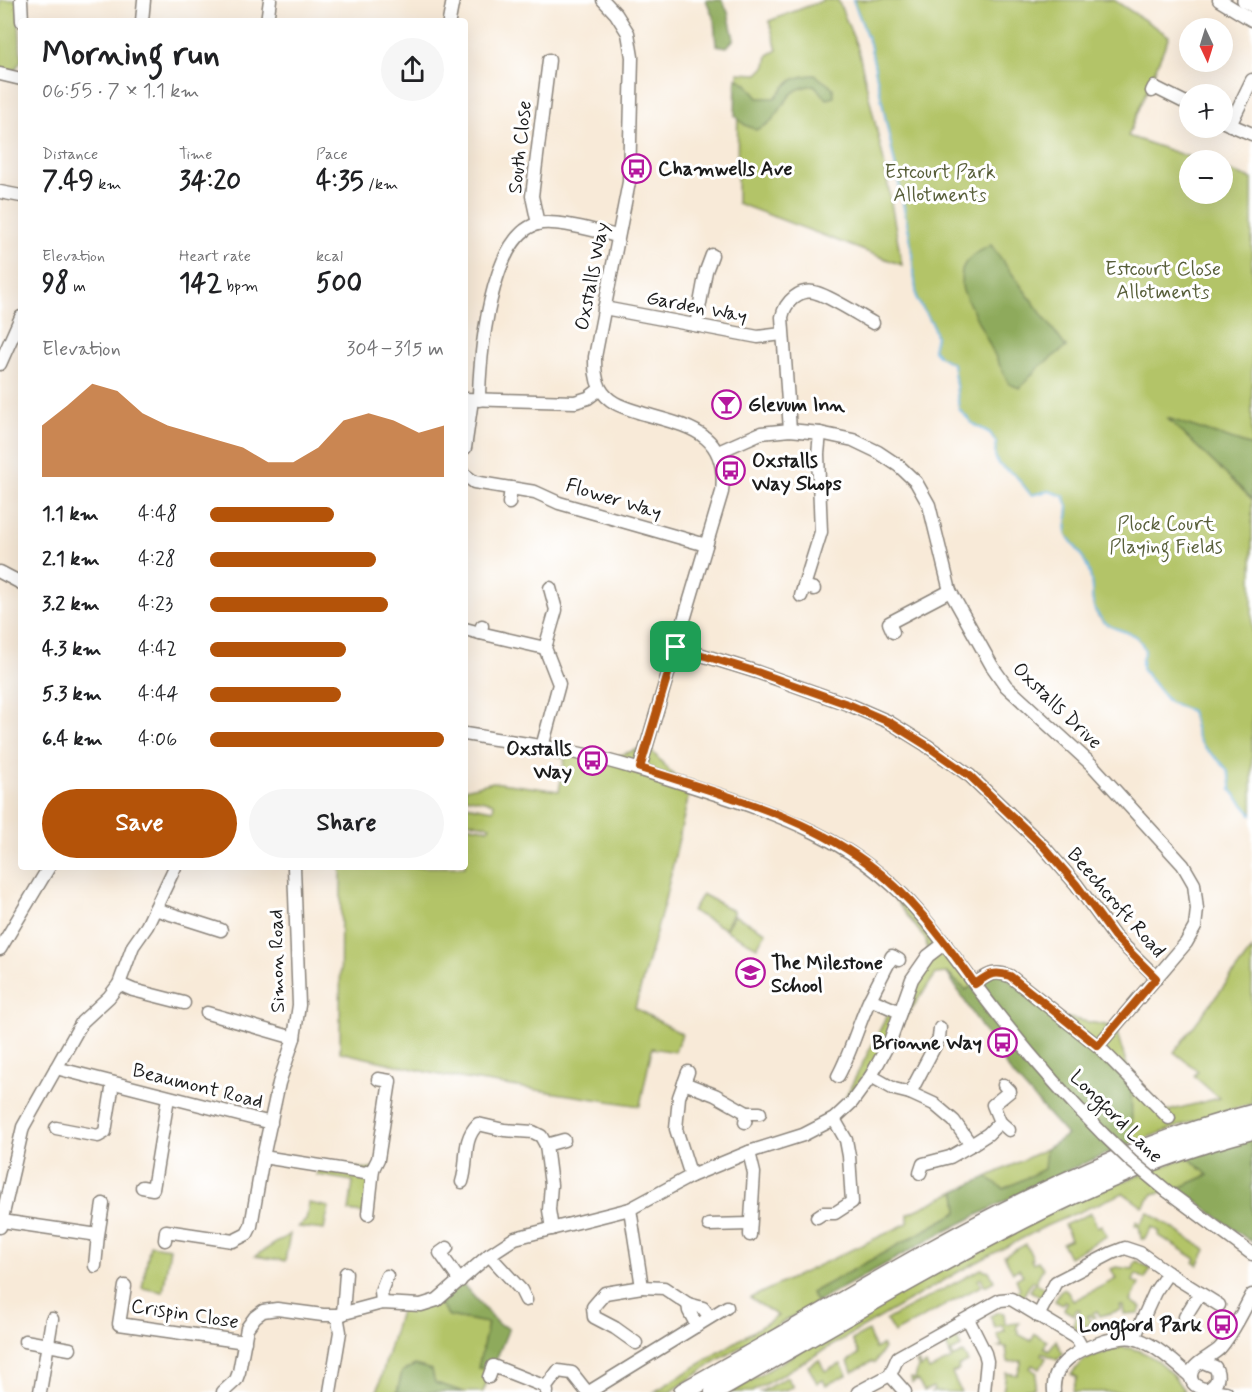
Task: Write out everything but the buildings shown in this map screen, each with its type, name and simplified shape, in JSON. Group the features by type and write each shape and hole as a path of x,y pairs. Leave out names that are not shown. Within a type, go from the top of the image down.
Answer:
{"highway":[{"path":"684,1392 910,1262 1052,1186 1155,1144 1252,1114"},
{"path":"714,1392 1024,1217 1108,1179 1181,1152 1252,1131"}],"main road":[{"path":"1245,0 1252,4"}],"street":[{"path":"21,0 22,18"},
{"path":"142,18 144,0"},
{"path":"267,18 270,0"},
{"path":"450,18 453,0"},
{"name":"Oxstalls Way","path":"600,389 595,371 595,357 629,182 632,57 628,33 616,14 603,0"},
{"path":"1221,0 1252,20"},
{"name":"South Close","path":"538,224 532,196 551,74 549,60"},
{"path":"0,74 18,78"},
{"path":"1233,111 1252,80"},
{"path":"1153,87 1179,100"},
{"path":"1233,126 1252,134"},
{"path":"0,192 18,195"},
{"path":"468,427 483,336 494,287 509,249 525,229 550,222 618,236"},
{"path":"696,325 706,271 712,255"},
{"path":"790,430 782,334 782,317 788,302 799,294 817,292 869,316"},
{"name":"Garden Way","path":"604,308 759,337 782,334"},
{"path":"0,364 18,324"},
{"path":"472,400 575,402 588,398 600,389 606,397 622,407 691,428 703,436 718,452 723,471 723,486 640,768"},
{"name":"Oxstalls Drive","path":"718,452 761,433 790,430 853,440 878,452 899,466 916,482 929,505 950,591 992,666 1006,686 1092,765 1183,865 1194,885 1197,909 1195,927 1186,943 1098,1046"},
{"path":"806,590 821,532 818,454 820,433"},
{"name":"Flower Way","path":"468,477 474,482 535,492 560,503 706,545"},
{"path":"509,503 511,488"},
{"path":"0,572 18,581"},
{"path":"543,747 560,684 545,648 556,610 550,588"},
{"path":"893,632 889,623 950,591"},
{"path":"468,629 481,629 545,648"},
{"name":"Beechcroft Road","path":"676,647 757,672 850,705 889,722 926,745 970,776 1043,846 1076,884 1114,936 1156,978"},
{"name":"Longford Lane","path":"468,734 566,751 640,768 755,806 798,823 835,842 867,863 901,894 945,943 1033,1060 1103,1134 1167,1191 1252,1254"},
{"path":"0,949 47,870"},
{"path":"98,1235 1,1224 23,1127 82,1022 109,997 118,984 133,946 155,909 174,870"},
{"name":"Simon Road","path":"270,1123 279,1083 294,1038 299,1005 294,870"},
{"path":"155,909 209,920 221,930"},
{"path":"223,1392 236,1380 240,1372 247,1328 255,1317 267,1310 277,1309 323,1315 340,1314 382,1304 421,1305 437,1300 489,1255 515,1239 630,1209 692,1176 748,1152 803,1135 834,1119 852,1102 871,1076 890,1041 912,979 928,956 945,943"},
{"path":"838,1076 850,1052 860,1020 892,956"},
{"name":"Longford Lane","path":"975,984 989,974 1000,972 1010,976 1098,1046 1169,1118"},
{"path":"118,984 177,1004"},
{"path":"870,999 900,1012"},
{"path":"207,1013 224,1011 294,1038"},
{"path":"910,1093 943,1036"},
{"name":"Beaumont Road","path":"56,1068 270,1123 251,1226 247,1234 233,1241 166,1231 165,1240"},
{"path":"871,1076 894,1089 910,1093 934,1104 954,1121 971,1145"},
{"path":"692,1176 676,1129 679,1097 686,1078 751,1116"},
{"path":"368,1214 373,1169 378,1159 390,1081 378,1079"},
{"path":"56,1128 98,1136 105,1132 113,1083"},
{"path":"920,1165 950,1157 1005,1126 993,1105 1010,1091"},
{"path":"142,1187 153,1189 168,1098"},
{"path":"821,1213 835,1213 856,1203 846,1140 834,1119"},
{"path":"466,1178 469,1133 478,1124 504,1130 533,1132 541,1136 546,1145 551,1185 549,1210 552,1229"},
{"path":"546,1145 564,1140"},
{"path":"715,1223 750,1230 754,1173 748,1152"},
{"path":"263,1157 365,1173 373,1169"},
{"path":"95,1266 102,1204"},
{"path":"630,1209 639,1241 642,1287"},
{"path":"447,1248 440,1253 460,1281"},
{"path":"1038,1316 1056,1282 1112,1252 1125,1248 1140,1253 1219,1305"},
{"path":"489,1255 525,1292"},
{"path":"330,1392 340,1332 340,1314 346,1273"},
{"path":"1134,1338 1155,1292 1168,1273"},
{"path":"382,1304 381,1291 387,1276"},
{"name":"Crispin Close","path":"125,1286 119,1324 245,1342"},
{"path":"654,1352 594,1317 593,1307 603,1288 664,1288 688,1304 703,1308 710,1317"},
{"path":"1185,1317 1200,1293"},
{"path":"1210,1388 1216,1383 1221,1348 1252,1295"},
{"path":"858,1392 890,1375 898,1357 1000,1300 1011,1299 1077,1339 1082,1348"},
{"path":"688,1304 697,1326"},
{"path":"493,1366 546,1389 558,1371 572,1373 588,1392 727,1307"},
{"path":"40,1392 52,1319"},
{"path":"968,1319 986,1353 984,1392"},
{"path":"1054,1392 1053,1384 1058,1371 1070,1357 1082,1348 1118,1338 1134,1338 1168,1356 1191,1377 1197,1387 1226,1392"},
{"path":"25,1341 70,1349"},
{"path":"636,1343 641,1359"},
{"path":"1191,1377 1193,1369 1221,1348"},
{"path":"1168,1356 1211,1364 1232,1392"},
{"path":"890,1375 904,1392"}],"green space":[{"path":"0,0 18,0 18,65 14,71 0,72"},
{"path":"706,0 722,0 728,12 734,39 727,47 716,45 714,19"},
{"path":"824,0 838,0 858,49 883,157 902,265 737,203 738,73 758,74 766,66 768,55 777,50 769,21"},
{"path":"853,0 1114,0 1169,36 1128,136 1179,153 1179,204 1233,204 1233,172 1252,179 1252,446 1168,419 1252,499 1252,815 1231,790 1231,781 1226,768 1199,740 1191,711 1169,702 1142,669 1145,651 1141,643 1136,637 1111,627 1095,611 1088,569 1066,534 1068,506 1064,496 1049,491 1031,495 1016,476 998,464 995,456 996,442 990,433 973,424 959,409 953,364 939,356 933,349 936,336 932,323 917,300 910,237 870,44"},
{"path":"815,75 833,88 834,97 827,99 814,85 798,89 770,122 756,130 745,125 735,116 736,78 746,83 758,98 775,98 792,80"},
{"path":"991,245 1066,347 1039,367 1020,388 1009,384 963,291 961,274 966,262 976,253"},
{"path":"1167,418 1252,446 1252,499"},
{"path":"647,746 679,781 798,823 689,794 664,904 635,1008 682,1034 675,1052 652,1048 640,1106 440,1075 340,1052 341,870 468,870 468,826 488,829 490,826 468,822 468,806 493,810 494,803 468,798 468,788 493,782 559,791 565,758 542,747 605,760"},
{"path":"867,863 975,984 966,990 947,973 936,974 834,1119 891,1008 899,1012 928,956 926,940"},
{"path":"702,894 734,911 725,929 692,911"},
{"path":"734,915 766,932 757,947 725,930"},
{"path":"1252,949 1252,1104 1214,1114 1132,1143 1131,1078 1164,1112 1219,1098 1194,1076 1198,1071 1174,1052"},
{"path":"1000,972 1131,1078 1132,1143 1057,1175 940,1234 817,1302 811,1293 958,1212 956,1191 987,1177 1004,1189 1044,1169 1046,1149 1067,1135 1008,1069 947,973 966,990 989,974"},
{"path":"1063,1017 1115,1027 1131,1078"},
{"path":"1252,1136 1252,1242 1179,1188 1208,1175 1188,1157"},
{"path":"1046,1149 1045,1169 1004,1189 987,1177"},
{"path":"1188,1157 1208,1175 1179,1188 1153,1194 1143,1207 1123,1193 1046,1226 960,1271 752,1392 731,1392 920,1281 997,1239 1073,1202"},
{"path":"318,1166 373,1169 368,1214 349,1211 353,1181 317,1175"},
{"path":"956,1191 958,1212 811,1293 817,1302 718,1360 670,1392 654,1392 778,1316 750,1298 908,1223 908,1214"},
{"path":"309,1203 329,1207 324,1230 298,1227 306,1220"},
{"path":"1148,1212 1206,1250 1198,1265 1194,1262 1196,1259 1158,1235 1160,1232 1152,1227 1144,1239 1141,1239 1139,1226 1135,1226 1136,1221 1140,1224"},
{"path":"1091,1213 1097,1227 1101,1225 1107,1236 1069,1257 1062,1243 1071,1239 1064,1225"},
{"path":"290,1234 285,1261 255,1256"},
{"path":"1026,1244 1033,1263 1038,1261 1043,1268 1035,1283 1032,1281 1022,1298 1014,1293 1020,1289 1016,1279 1023,1275 1019,1269 1013,1272 1004,1256"},
{"path":"150,1245 170,1248 163,1292 142,1288"},
{"path":"1137,1261 1151,1269 1145,1279 1136,1274 1133,1281 1139,1284 1131,1301 1141,1307 1139,1313 1124,1314 1123,1306 1120,1306 1121,1310 1100,1316 1097,1311 1093,1313 1095,1317 1087,1316 1091,1323 1080,1330 1072,1326 1080,1310 1077,1309 1074,1315 1064,1310 1067,1302 1064,1301 1062,1305 1055,1301 1060,1291 1063,1289 1067,1291 1073,1301 1116,1279 1111,1269 1116,1267 1133,1269"},
{"path":"981,1269 989,1271 994,1281 985,1286 981,1278 978,1280 981,1286 894,1333 886,1320"},
{"path":"460,1281 498,1324 509,1328 492,1370 478,1368 488,1323 449,1316 437,1300"},
{"path":"1035,1283 1046,1289 1041,1297 1030,1291"},
{"path":"437,1300 449,1316 488,1323 479,1367 492,1370 483,1392 464,1392 402,1372 397,1392 377,1392 402,1304"},
{"path":"998,1312 1004,1313 1005,1324 1019,1323 1016,1329 1019,1331 1018,1334 1031,1341 1035,1334 1047,1341 1044,1348 1049,1351 1056,1340 1063,1354 1057,1360 1042,1352 1041,1355 1046,1358 1040,1369 1032,1365 1030,1368 1037,1373 1034,1388 1024,1389 1024,1392 1003,1392 1006,1373 1017,1375 1022,1361 1008,1362 1006,1347 999,1347 1002,1345 997,1335 1005,1331 1002,1325 995,1328 990,1316"},
{"path":"868,1331 875,1349 882,1345 884,1348 875,1363 871,1362 852,1372 848,1361 859,1354 852,1340"},
{"path":"955,1335 961,1347 951,1352 954,1357 963,1353 968,1362 952,1373 961,1392 932,1392 933,1387 924,1391 917,1380 912,1383 911,1378 915,1379 918,1366 916,1363 918,1362 921,1368 926,1364 929,1370 952,1359 945,1340"},
{"path":"1120,1347 1140,1351 1158,1361 1173,1375 1185,1392 1072,1392 1077,1377 1071,1374 1084,1360"},
{"path":"819,1360 825,1371 841,1364 847,1375 826,1385 823,1380 817,1383 808,1366"},
{"path":"415,1365 432,1370 435,1383 464,1392 397,1392 402,1372"},
{"path":"787,1377 793,1387 760,1392"}],"waterway":[{"path":"853,0 870,44 910,237 917,300 932,323 936,336 933,349 939,356 953,364 959,409 973,424 990,433 996,442 995,456 998,464 1016,476 1031,495 1049,491 1064,496 1068,506 1066,534 1088,569 1096,611 1111,627 1136,637 1141,643 1145,651 1142,669 1169,702 1191,711 1199,740 1226,768 1231,781 1231,790 1252,815"}],"place":[{"name":"Chamwells Ave","path":"637,168"},
{"name":"Glevum Inn","path":"727,404"},
{"name":"Oxstalls Way Shops","path":"731,471"},
{"name":"Oxstalls Way","path":"593,760"},
{"name":"The Milestone School","path":"750,973"},
{"name":"Brionne Way","path":"1003,1042"},
{"name":"Longford Park","path":"1223,1324"}],"route":[{"path":"676,647 757,672 850,705 889,722 926,745 970,776 1043,846 1076,884 1114,936 1156,978 1098,1046 1010,976 1000,972 989,974 975,984 945,943 901,894 867,863 835,842 798,823 755,806 640,768 676,647"}],"park label":[{"name":"Estcourt Park Allotments","path":"940,182"},
{"name":"Estcourt Close Allotments","path":"1163,280"},
{"name":"Plock Court Playing Fields","path":"1166,534"}]}
